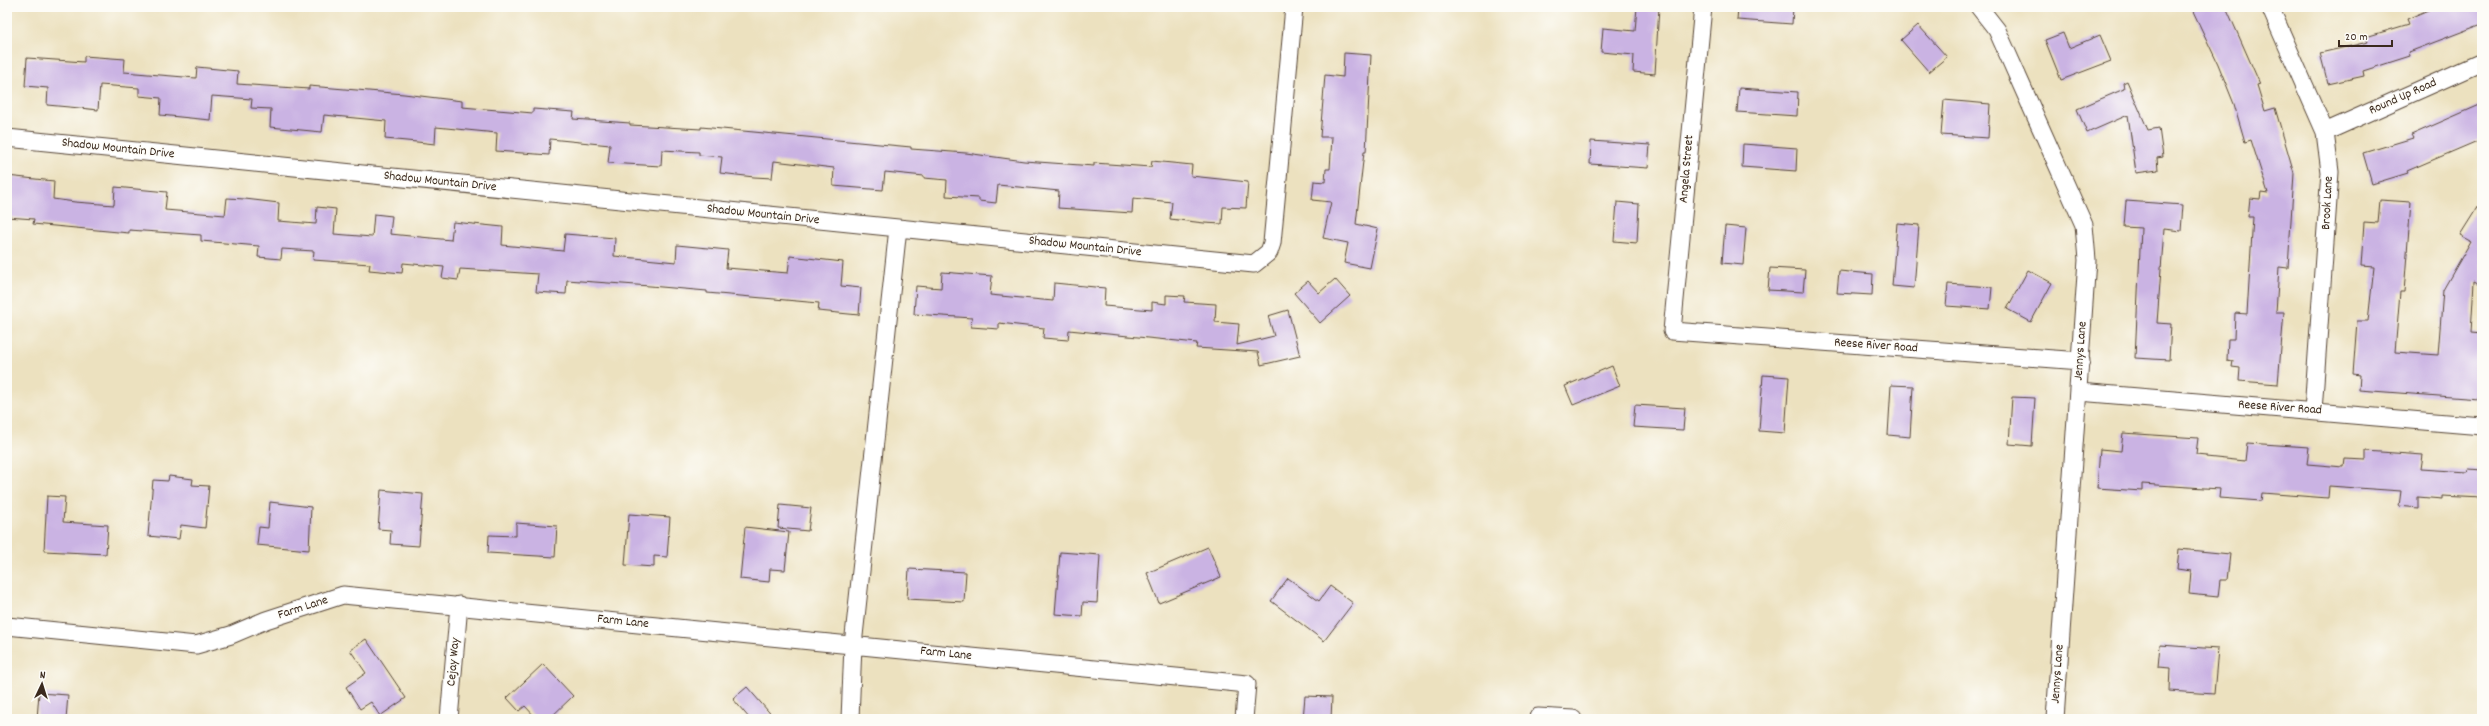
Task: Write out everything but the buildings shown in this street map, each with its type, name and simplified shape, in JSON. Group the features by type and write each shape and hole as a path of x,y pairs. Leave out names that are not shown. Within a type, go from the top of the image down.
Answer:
{"street":[{"name":"Shadow Mountain Drive","path":"7,138 1254,264 1269,252 1272,243 1294,7"},
{"name":"Angela Street","path":"1672,331 1703,7"},
{"name":"Jennys Lane","path":"1979,7 1997,30 2084,225 2087,260 2055,719"},
{"name":"Brook Lane","path":"2270,7 2325,132 2330,172 2313,411"},
{"name":"Round Up Road","path":"2325,132 2482,62"},
{"path":"850,719 853,645 898,228"},
{"name":"Reese River Road","path":"1672,331 2081,360"},
{"name":"Reese River Road","path":"2079,392 2482,426"},
{"name":"Farm Lane","path":"7,626 196,645 230,635 266,620 343,595 459,605 1248,684 1244,719"},
{"name":"Cejay Way","path":"449,719 459,605"},
{"path":"1538,717 1573,719"}]}
